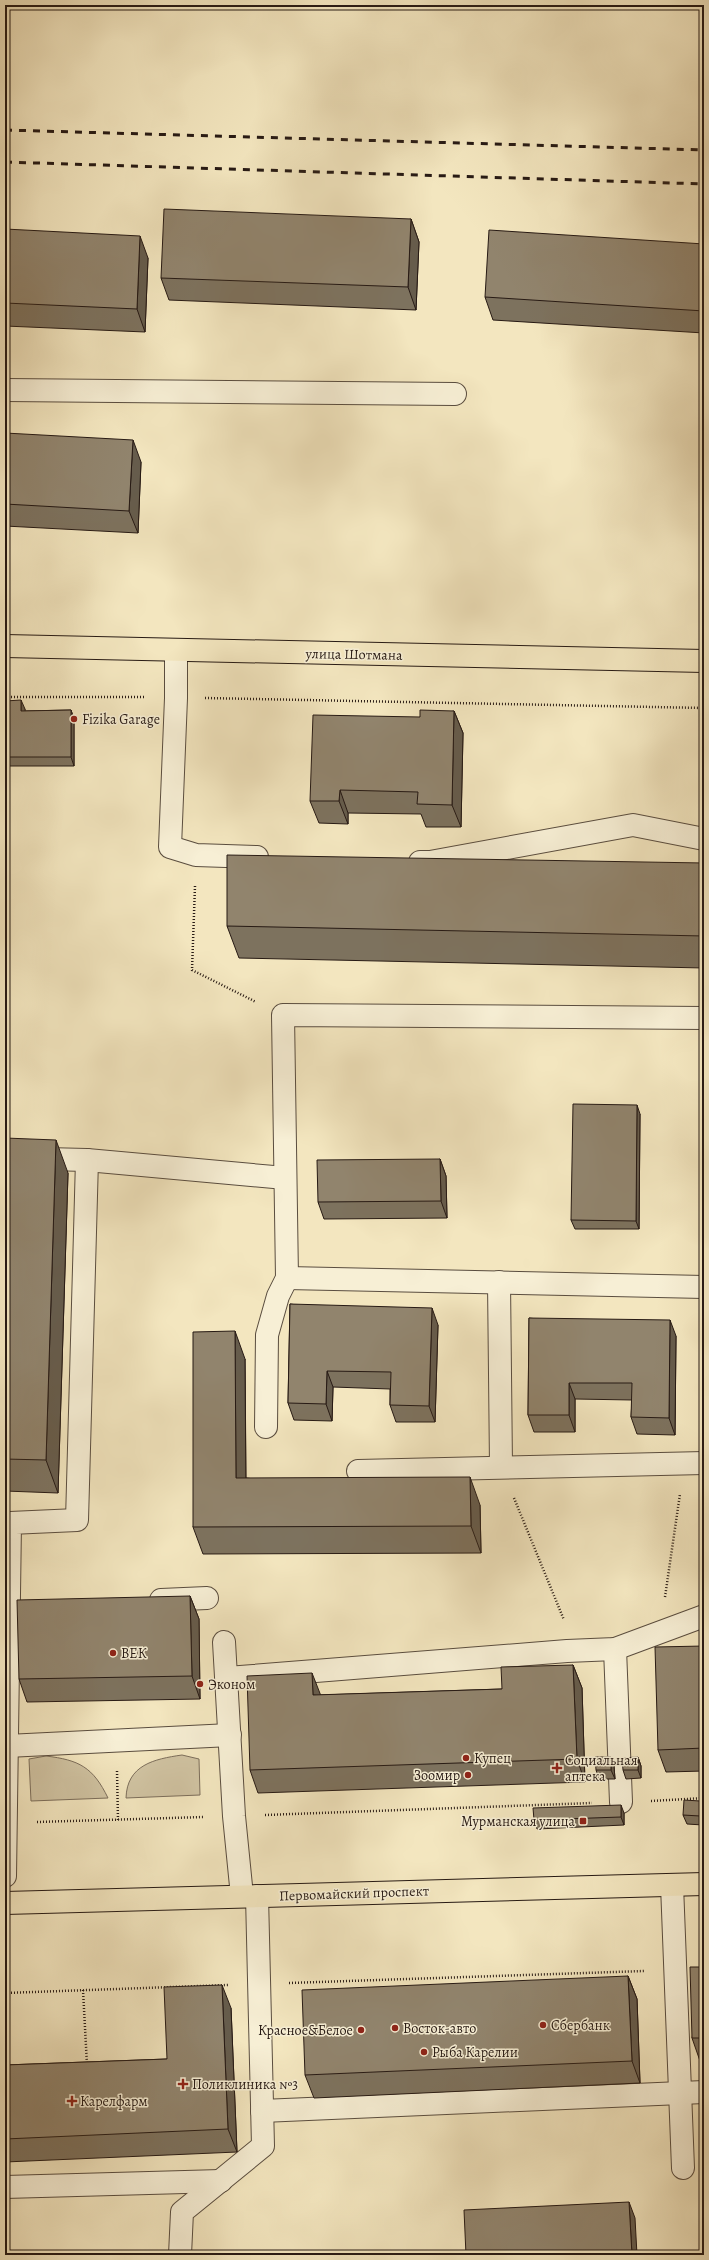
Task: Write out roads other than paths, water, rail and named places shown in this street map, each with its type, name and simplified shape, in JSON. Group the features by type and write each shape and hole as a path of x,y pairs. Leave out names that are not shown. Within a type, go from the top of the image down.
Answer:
{"main road":[{"name":"улица Шотмана","path":"5,646 704,661"},
{"name":"Первомайский проспект","path":"5,1903 704,1884"}],"lane":[{"path":"5,390 454,394"},
{"path":"176,650 176,698 170,847 196,855 274,857"},
{"path":"398,861 430,862 633,825 704,839"},
{"path":"266,1427 267,1335 278,1296 287,1278 283,1015 704,1018"},
{"path":"5,1158 87,1160 285,1178"},
{"path":"5,1876 8,1605 7,1546 10,1523 78,1520 87,1160"},
{"path":"287,1278 704,1286"},
{"path":"499,1282 502,1466"},
{"path":"358,1471 502,1466 694,1463"},
{"path":"143,1600 207,1598"},
{"path":"8,1605 32,1604"},
{"path":"227,1678 576,1650 616,1649 660,1635 704,1616"},
{"path":"180,2255 182,2212 263,2146 259,1984 250,1896 234,1816 224,1642"},
{"path":"616,1649 621,1802"},
{"path":"7,1746 230,1735"},
{"path":"672,1885 683,2168"},
{"path":"262,2111 704,2092"},
{"path":"5,2187 221,2181"}],"railway":[{"path":"5,130 704,150"},
{"path":"5,162 704,184"}],"place":[{"name":"Fizika Garage","path":"74,719"},
{"name":"ВЕК","path":"113,1653"},
{"name":"Эконом","path":"200,1684"},
{"name":"Купец","path":"466,1758"},
{"name":"Социальная аптека","path":"557,1768"},
{"name":"Зоомир","path":"468,1775"},
{"name":"Мурманская улица","path":"583,1821"},
{"name":"Сбербанк","path":"543,2025"},
{"name":"Восток-авто","path":"395,2028"},
{"name":"Красное&Белое","path":"361,2030"},
{"name":"Рыба Карелии","path":"424,2052"},
{"name":"Поликлиника №3","path":"183,2084"},
{"name":"Карелфарм","path":"72,2101"}]}
